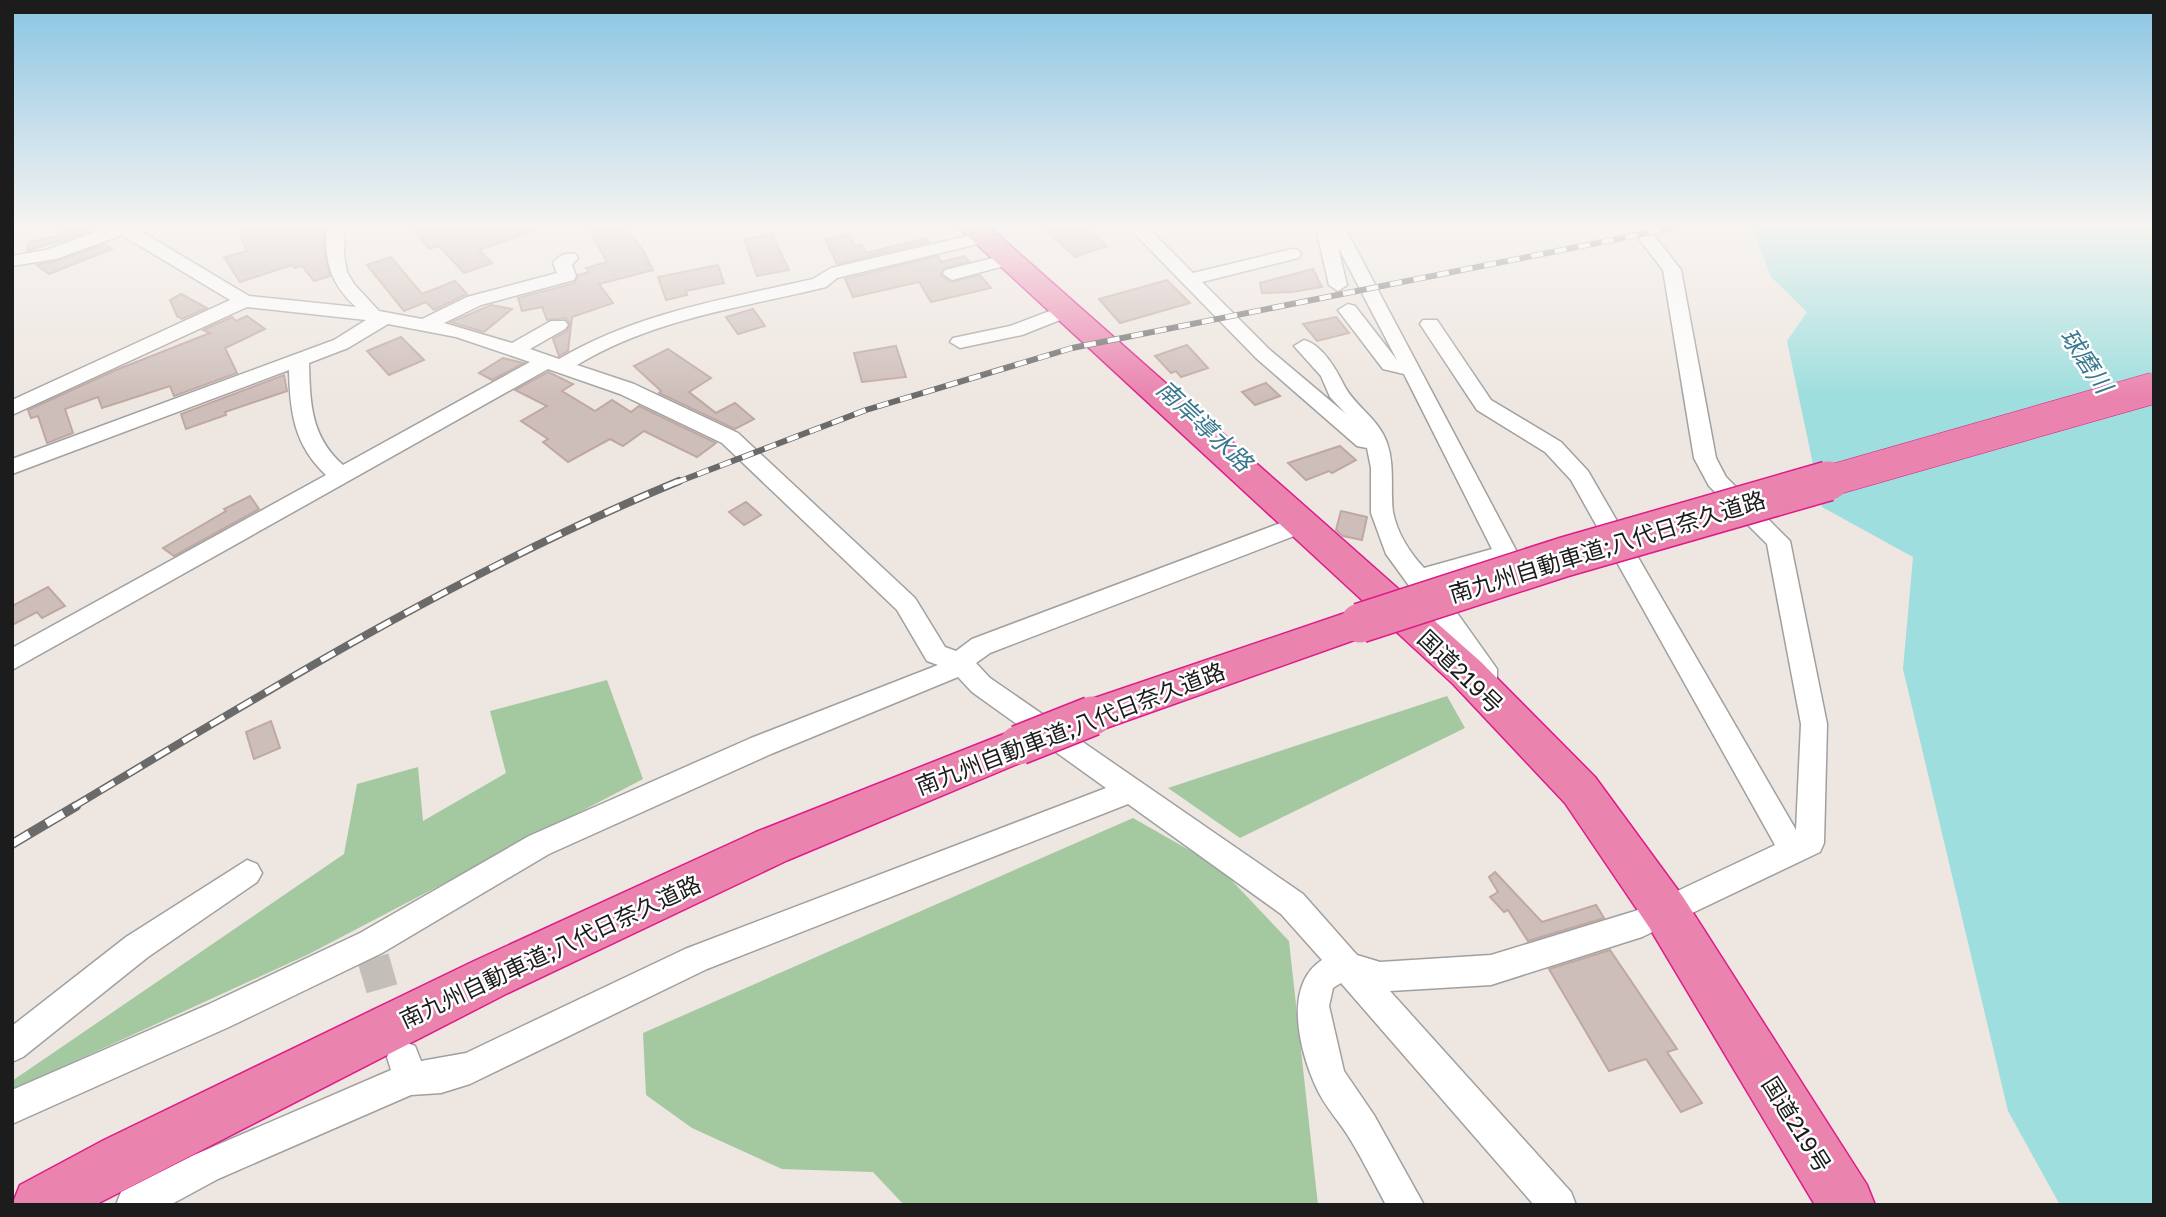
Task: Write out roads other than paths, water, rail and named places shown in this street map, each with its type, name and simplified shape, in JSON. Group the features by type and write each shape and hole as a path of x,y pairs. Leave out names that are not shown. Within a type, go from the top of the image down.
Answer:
{"highway":[{"name":"国道219号","path":"1032,283 1485,692 1580,790 1666,912 1847,1205"},
{"name":"南九州自動車道;八代日奈久道路","path":"40,1205 123,1159 502,972 772,846 1092,716 1360,623 1564,557 2154,388"}],"street":[{"path":"215,283 244,301 344,310 427,324 516,349 628,389 730,438 906,604 936,654 961,663 981,685 1292,904 1558,1205"},
{"path":"346,283 352,293 378,317"},
{"path":"427,324 474,302 542,283"},
{"path":"12,660 341,476 554,363 609,337 642,325 819,283"},
{"path":"1191,283 1263,354 1380,451"},
{"path":"1365,283 1506,554 1419,578"},
{"path":"1343,964 1380,977 1491,970 1642,923 1710,887 1810,843 1814,724 1778,541 1717,481 1705,458 1674,283"},
{"path":"12,408 244,301"},
{"path":"1348,310 1390,365 1411,370"},
{"path":"960,341 1015,331 1063,312"},
{"path":"12,467 360,334 378,317"},
{"path":"1430,324 1483,405 1553,447 1580,476 1792,849"},
{"path":"516,349 558,325"},
{"path":"1304,345 1330,374 1337,392 1362,418 1380,451 1382,513 1398,554 1419,578 1484,669 1485,692"},
{"path":"299,359 298,406 304,431 324,463 341,476"},
{"path":"119,402 126,423"},
{"path":"12,1107 372,951 539,845 761,746 945,673 981,646 1299,525"},
{"path":"134,1205 205,1167 407,1068 441,1076 470,1068 696,959 1129,791"},
{"path":"12,1046 137,947 247,873"},
{"path":"1343,964 1320,979 1313,1006 1319,1044 1330,1080 1362,1127 1406,1205"}],"water":[{"name":"球磨川","path":"1777,283 2154,283 2154,1205 2060,1205 2008,1111 1903,669 1913,557 1822,507 1787,341 1807,312"}],"tunnel":[{"path":"373,958 396,1036"}],"railway":[{"path":"675,483 866,410 1072,348 1398,283"},
{"path":"73,807 295,675 446,592 522,552 679,481"},
{"path":"12,844 76,806"}],"water label":[{"name":"南岸導水路","path":"1205,425"}]}
